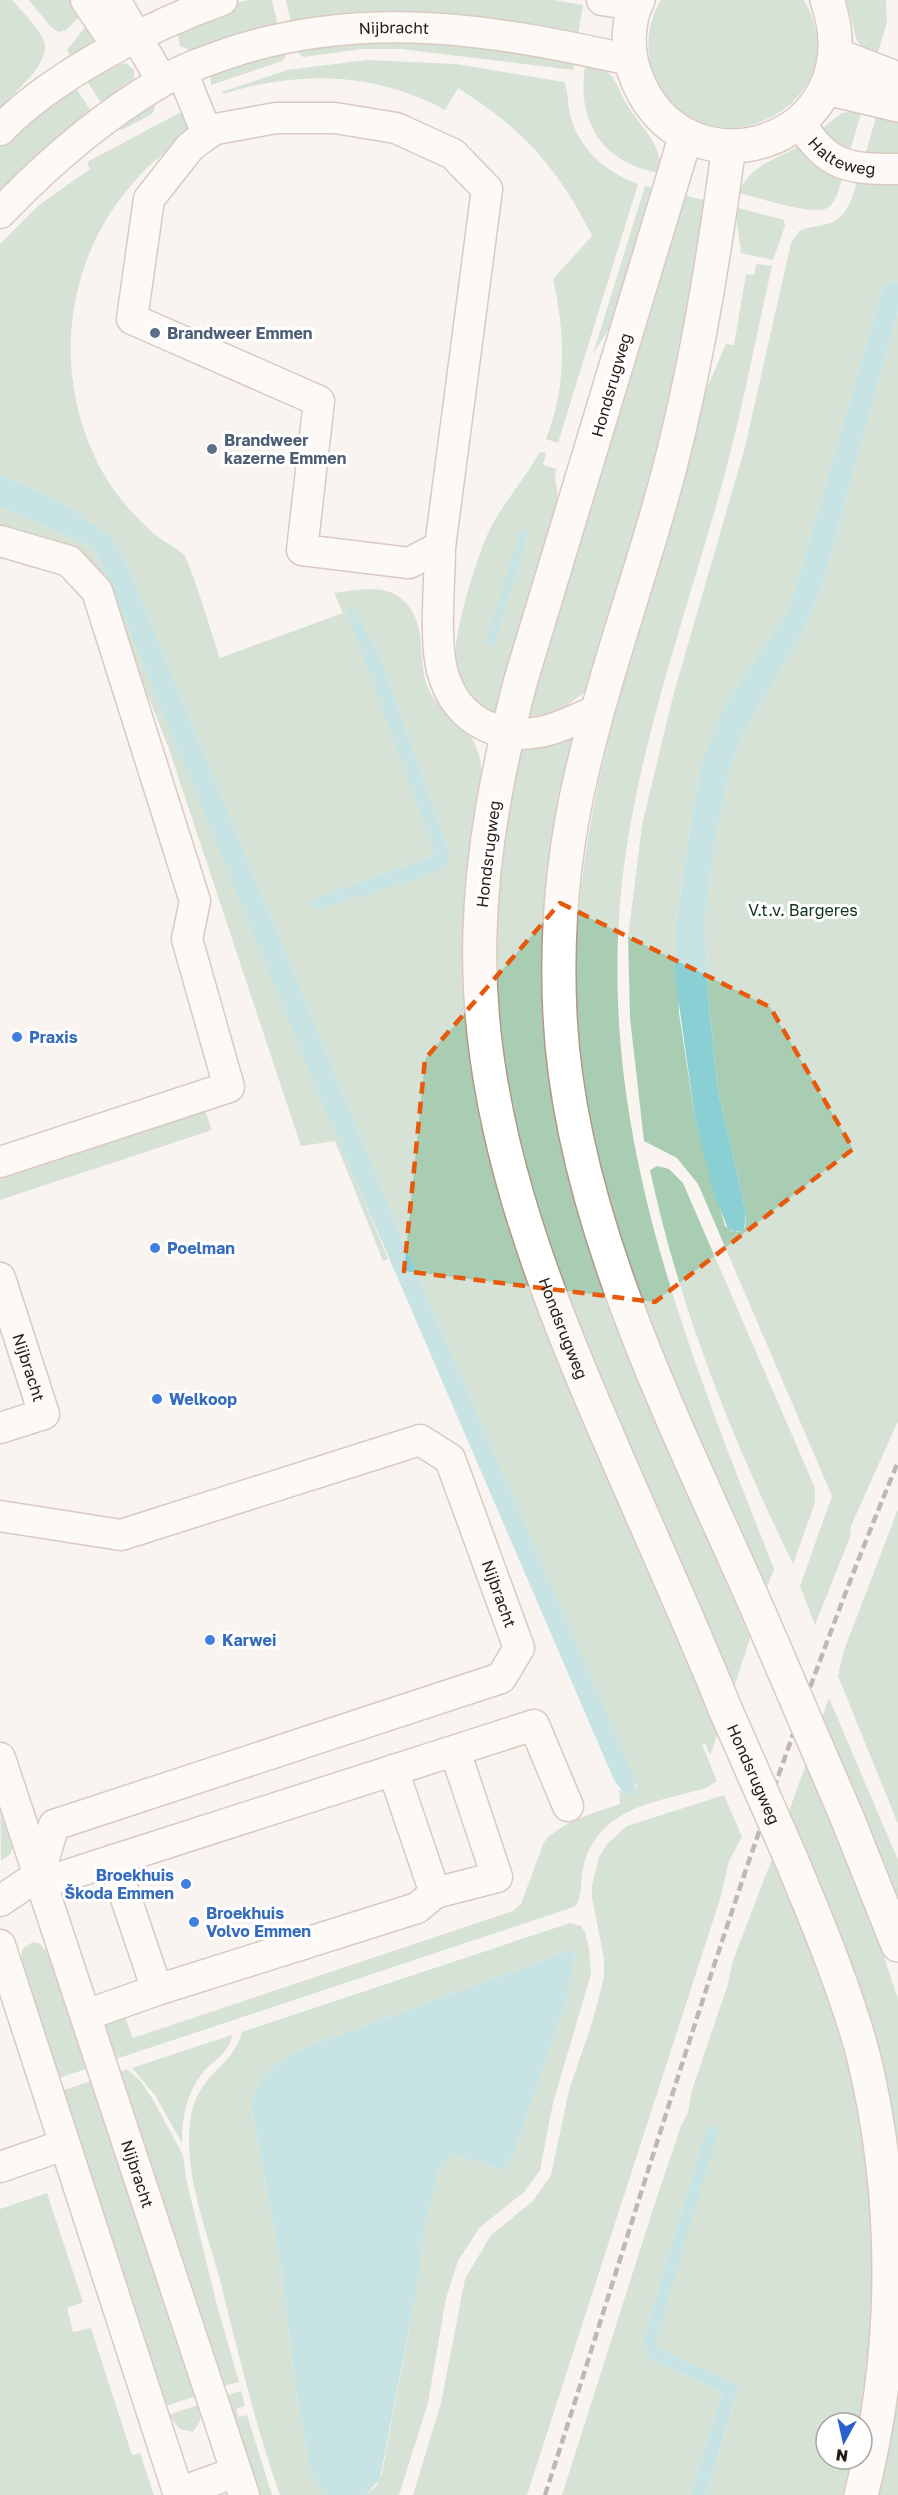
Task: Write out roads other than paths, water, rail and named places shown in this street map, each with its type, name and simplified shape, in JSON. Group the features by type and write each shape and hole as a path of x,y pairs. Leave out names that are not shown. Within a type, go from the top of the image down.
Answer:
{"main road":[{"path":"637,3 629,32 630,60 640,91 660,116 686,135 707,143 729,146 754,144 778,136 799,123 814,107 826,88 836,55 835,24 827,0"},
{"path":"836,55 898,79"},
{"path":"826,88 898,105"},
{"name":"Hondsrugweg","path":"686,135 520,682 507,733 488,840 480,934 481,994 488,1069 505,1156 524,1222 573,1357 819,1926 864,2055 877,2113 892,2211 893,2274 880,2404 861,2495"},
{"path":"729,146 691,384 657,515 581,774 567,852 559,923 560,1018 570,1101 591,1200 633,1323 846,1815 898,1945"}],"street":[{"path":"87,0 107,32 137,38"},
{"path":"115,0 137,38 172,76 207,134"},
{"path":"0,130 60,82 137,38 193,10 222,0"},
{"path":"602,0 637,3"},
{"name":"Nijbracht","path":"0,213 78,138 172,76 253,45 326,30 395,25 425,27 581,49 630,60"},
{"path":"440,547 409,563 302,550 319,401 132,319 149,199 190,147 216,129 276,118 335,118 396,128 453,154 487,189 440,547 442,668 451,697 475,722 507,733 528,733 550,729 598,710"},
{"name":"Halteweg","path":"799,123 813,144 829,158 843,166 861,169 898,169"},
{"path":"0,541 69,561 97,591 195,902 187,939 229,1087 0,1162"},
{"name":"Nijbracht","path":"0,1278 44,1414 0,1428"},
{"name":"Nijbracht","path":"0,1516 121,1535 420,1440 450,1459 519,1648 501,1678 54,1825 39,1875"},
{"path":"0,1901 39,1875 58,1878 534,1725 568,1806"},
{"path":"86,2015 157,1990 417,1908 435,1893 497,1877 455,1751"},
{"name":"Nijbracht","path":"0,1758 240,2483 178,2494 0,1946"},
{"path":"393,1770 435,1893"},
{"path":"113,1860 157,1990"},
{"path":"0,2167 64,2145"}],"water":[{"path":"889,281 898,283 898,311 823,583 805,628 743,734 730,769 716,836 705,921 708,996 718,1091 746,1212 744,1230 735,1232 728,1229 714,1193 695,1118 675,976 676,923 693,809 702,764 728,700 786,614 883,287"},
{"path":"0,475 51,496 101,529 111,537 126,562 421,1284 636,1782 634,1794 625,1795 614,1780 324,1107 102,563 91,546 0,507"},
{"path":"525,529 529,532 495,645 491,647 486,644 520,531"},
{"path":"353,607 380,656 450,854 447,865 436,873 315,910 311,900 430,857 434,850 347,612"},
{"path":"569,1951 576,1952 567,1999 514,2154 504,2170 451,2154 438,2173 424,2229 417,2287 380,2479 366,2495 327,2495 311,2475 296,2390 281,2267 251,2105 258,2086 269,2071 301,2049"},
{"path":"707,2125 719,2129 655,2345 659,2349 739,2386 706,2495 690,2495 722,2392 649,2359 643,2341"}],"railway":[{"path":"545,2495 754,1845 847,1589 898,1462"}],"place":[{"name":"Brandweer Emmen","path":"155,333"},
{"name":"Brandweer kazerne Emmen","path":"212,449"},
{"name":"Praxis","path":"17,1037"},
{"name":"Poelman","path":"155,1248"},
{"name":"Welkoop","path":"157,1399"},
{"name":"Karwei","path":"210,1640"},
{"name":"Broekhuis Škoda Emmen","path":"186,1884"},
{"name":"Broekhuis Volvo Emmen","path":"194,1922"}],"park label":[{"name":"V.t.v. Bargeres","path":"803,910"}]}
